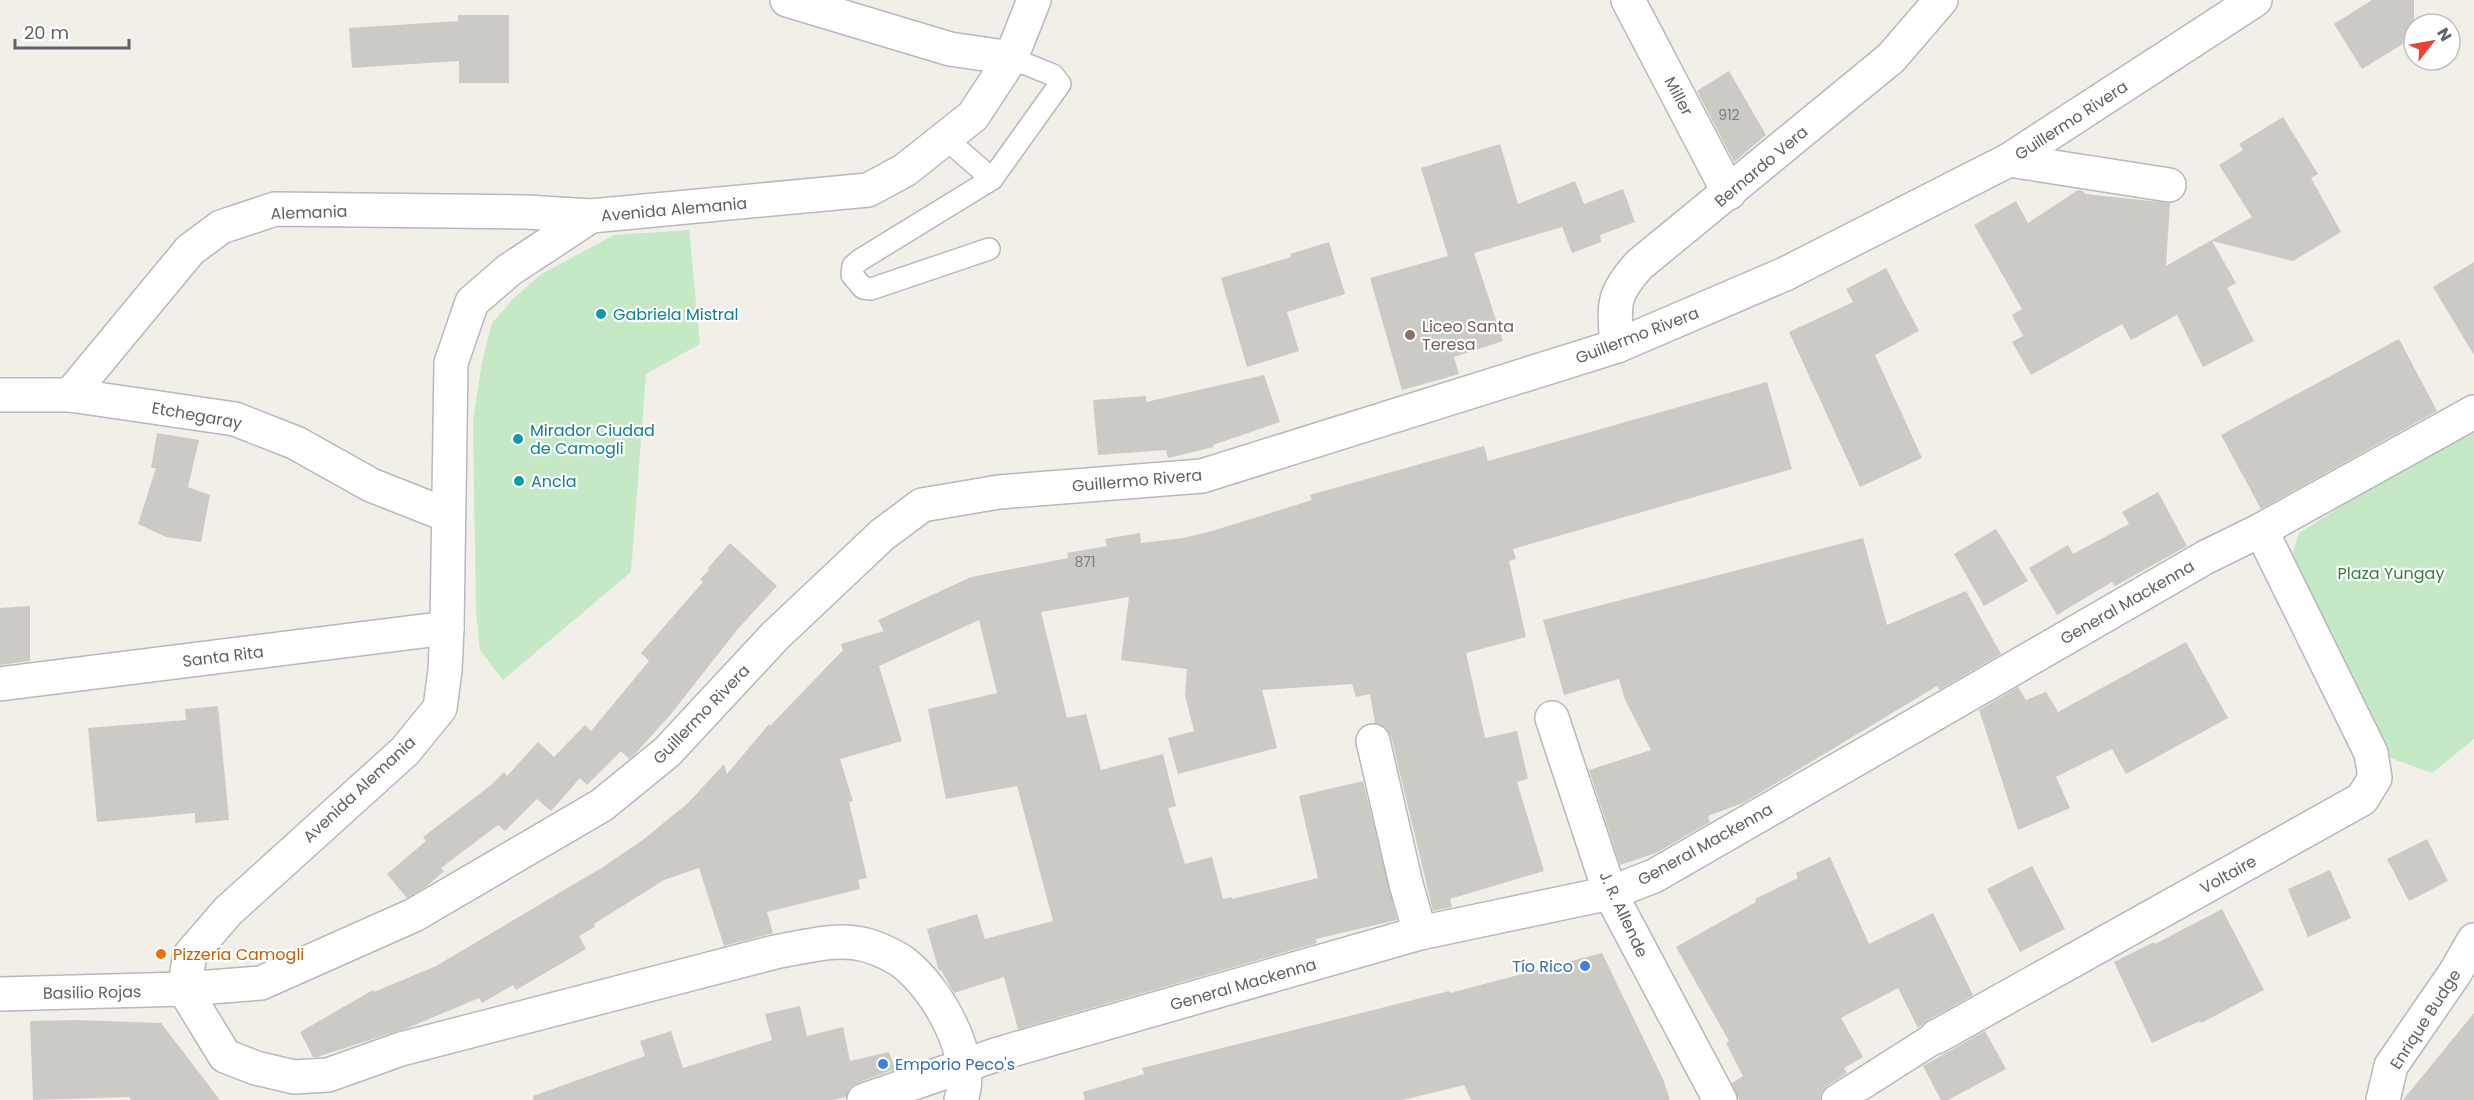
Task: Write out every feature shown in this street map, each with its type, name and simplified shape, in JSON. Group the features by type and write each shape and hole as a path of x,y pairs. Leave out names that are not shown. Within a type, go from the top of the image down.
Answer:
{"street":[{"path":"787,0 950,49 1011,58"},
{"name":"Avenida Alemania","path":"184,989 190,955 228,911 405,751 440,708 447,628 451,363 472,302 509,270 591,216 868,190 904,170 973,116 1011,58 1034,0"},
{"name":"Miller","path":"1628,0 1729,193"},
{"name":"Bernardo Vera","path":"1617,346 1614,308 1622,284 1640,264 1891,58 1941,0"},
{"name":"Guillermo Rivera","path":"184,989 261,983 414,915 602,806 667,752 775,636 882,536 922,505 999,492 1202,476 1617,346 1785,274 2009,160 2255,0"},
{"path":"2009,160 2169,185"},
{"name":"Alemania","path":"70,396 190,250 222,227 275,209 525,212 591,216"},
{"name":"Etchegaray","path":"0,394 70,396 235,419 296,443 371,485 447,515"},
{"name":"General Mackenna","path":"864,1100 964,1065 1420,933 1610,893 1654,876 2206,557 2261,530 2474,412"},
{"name":"Voltaire","path":"1837,1100 1936,1036 2362,799 2375,778 2371,753 2261,530"},
{"name":"Santa Rita","path":"0,684 447,628"},
{"name":"J. R. Allende","path":"1552,718 1610,893 1720,1100"},
{"path":"1372,741 1420,933"},
{"name":"Enrique Budge","path":"2383,1100 2391,1066 2455,973 2474,940"},
{"path":"184,989 225,1056 256,1068 294,1077 327,1075 401,1049 775,952 825,943 866,945 903,962 933,993 955,1033 964,1065 961,1100"},
{"name":"Basilio Rojas","path":"0,994 184,989"}],"lane":[{"path":"989,249 871,289 863,288 852,275 853,267 860,260 992,179 1059,84 1053,75 1011,58"},
{"path":"945,138 992,179"}],"green space":[{"path":"689,230 700,344 646,374 631,572 503,680 480,650 476,610 473,421 482,362 492,323 514,298 540,275 614,235"},
{"name":"Plaza Yungay","path":"2474,422 2474,739 2432,773 2385,756 2291,559 2299,533"}],"building":[{"path":"2372,0 2414,0 2414,12 2402,12 2402,44 2362,69 2334,24"},
{"path":"458,15 509,15 509,83 459,83 459,61 352,68 349,28 458,21"},
{"path":"1729,71 1766,135 1734,162 1697,91"},
{"path":"2283,117 2318,174 2311,178 2341,232 2293,261 2212,241 2236,283 2227,288 2254,341 2203,367 2177,315 2131,340 2122,324 2031,375 2012,342 2023,336 2012,315 2022,309 1974,225 2016,201 2028,223 2078,190 2085,194 2170,203 2166,266 2252,217 2219,165 2243,150 2239,144"},
{"path":"1500,144 1518,204 1575,181 1584,204 1623,189 1635,222 1600,235 1601,242 1572,253 1562,227 1474,253 1503,341 1454,357 1459,374 1402,390 1370,278 1448,256 1421,168"},
{"path":"1329,242 1345,294 1287,312 1299,351 1247,367 1221,278 1291,257 1290,254"},
{"path":"2474,262 2474,355 2433,287"},
{"path":"1886,268 1919,331 1875,355 1922,458 1860,487 1789,332 1853,302 1846,289"},
{"path":"2399,339 2437,411 2261,509 2221,435"},
{"path":"1264,375 1280,422 1213,445 1214,447 1168,458 1166,450 1098,455 1093,400 1146,396 1146,402"},
{"path":"1767,382 1792,469 1513,549 1516,559 1509,561 1526,637 1466,653 1485,738 1517,731 1528,779 1517,782 1544,871 1450,899 1452,907 1433,911 1391,736 1386,728 1375,723 1370,694 1356,697 1352,684 1262,690 1277,748 1178,774 1168,738 1194,731 1185,695 1187,669 1121,660 1129,597 1041,612 1067,718 1086,714 1101,770 1163,754 1176,806 1168,808 1185,864 1212,857 1223,899 1232,897 1232,899 1318,878 1299,796 1363,781 1397,920 1316,939 1317,943 1018,1029 1004,977 954,993 941,970 939,971 927,929 977,914 985,939 1053,921 1017,786 946,799 928,709 997,693 979,620 879,666 902,741 840,759 853,801 849,802 867,878 858,880 860,889 767,912 773,933 724,946 699,868 664,880 594,924 595,927 579,936 586,949 516,990 513,985 482,1003 479,998 410,1027 317,1057 313,1057 300,1032 373,990 374,992 436,966 603,867 644,839 688,803 724,764 727,774 769,724 770,726 843,650 841,644 884,631 878,620 971,577 1068,558 1067,553 1107,546 1105,539 1140,533 1141,543 1183,538 1212,531 1312,500 1310,495 1484,446 1488,461"},
{"path":"157,433 199,440 188,487 210,495 201,542 166,537 138,524 156,468 151,468"},
{"path":"2158,492 2187,546 2115,586 2112,582 2057,615 2029,568 2068,545 2073,554 2129,524 2122,512"},
{"path":"1996,529 2028,581 1984,606 1954,554"},
{"path":"1863,538 1887,625 1966,591 2001,654 1939,690 1937,686 1743,803 1708,816 1710,822 1656,853 1620,865 1589,770 1651,750 1625,700 1619,679 1564,695 1543,620"},
{"path":"730,543 777,586 737,630 671,714 635,754 629,759 621,751 587,785 580,778 551,811 537,799 505,831 498,825 441,868 444,871 426,887 407,898 387,874 426,841 423,837 491,785 504,772 507,776 538,742 554,757 585,725 591,731 649,661 641,653 703,582 700,579"},
{"path":"30,606 30,661 0,665 0,608"},
{"path":"2186,642 2228,718 2126,774 2112,749 2056,777 2070,808 2018,830 1979,710 2018,687 2026,700 2046,692 2058,712"},
{"path":"218,706 229,820 195,823 195,813 97,822 88,728 186,720 185,709"},
{"path":"2427,839 2448,881 2409,901 2387,859"},
{"path":"1830,857 1869,944 1933,913 1973,995 1918,1028 1898,988 1841,1018 1863,1057 1844,1068 1847,1073 1827,1086 1820,1100 1739,1100 1732,1083 1743,1076 1726,1043 1729,1041 1676,947 1756,902 1755,899 1798,878 1796,873"},
{"path":"2032,866 2065,929 2020,952 1987,889"},
{"path":"2330,870 2351,918 2308,937 2288,889"},
{"path":"2222,909 2264,990 2201,1023 2200,1021 2152,1043 2114,962 2154,942 2155,944"},
{"path":"1602,953 1663,1079 1670,1100 1471,1100 1464,1085 1403,1100 1085,1100 1083,1092 1144,1074 1142,1068 1449,991 1450,993"},
{"path":"800,1006 807,1036 843,1027 850,1061 889,1052 895,1069 857,1083 850,1088 846,1097 833,1100 534,1100 533,1096 645,1056 640,1041 671,1031 683,1068 772,1040 765,1014"},
{"path":"2474,1013 2474,1100 2403,1100"},
{"path":"30,1021 161,1023 220,1100 130,1100 130,1097 33,1100"},
{"path":"1985,1031 2006,1069 1948,1100 1941,1100 1923,1066"}],"place":[{"name":"Gabriela Mistral","path":"601,314"},
{"name":"Liceo Santa Teresa","path":"1410,335"},
{"name":"Mirador Ciudad de Camogli","path":"518,439"},
{"name":"Ancla","path":"519,481"},
{"name":"Pizzería Camogli","path":"161,954"},
{"name":"Tío Rico","path":"1585,966"},
{"name":"Emporio Peco's","path":"883,1064"}]}
